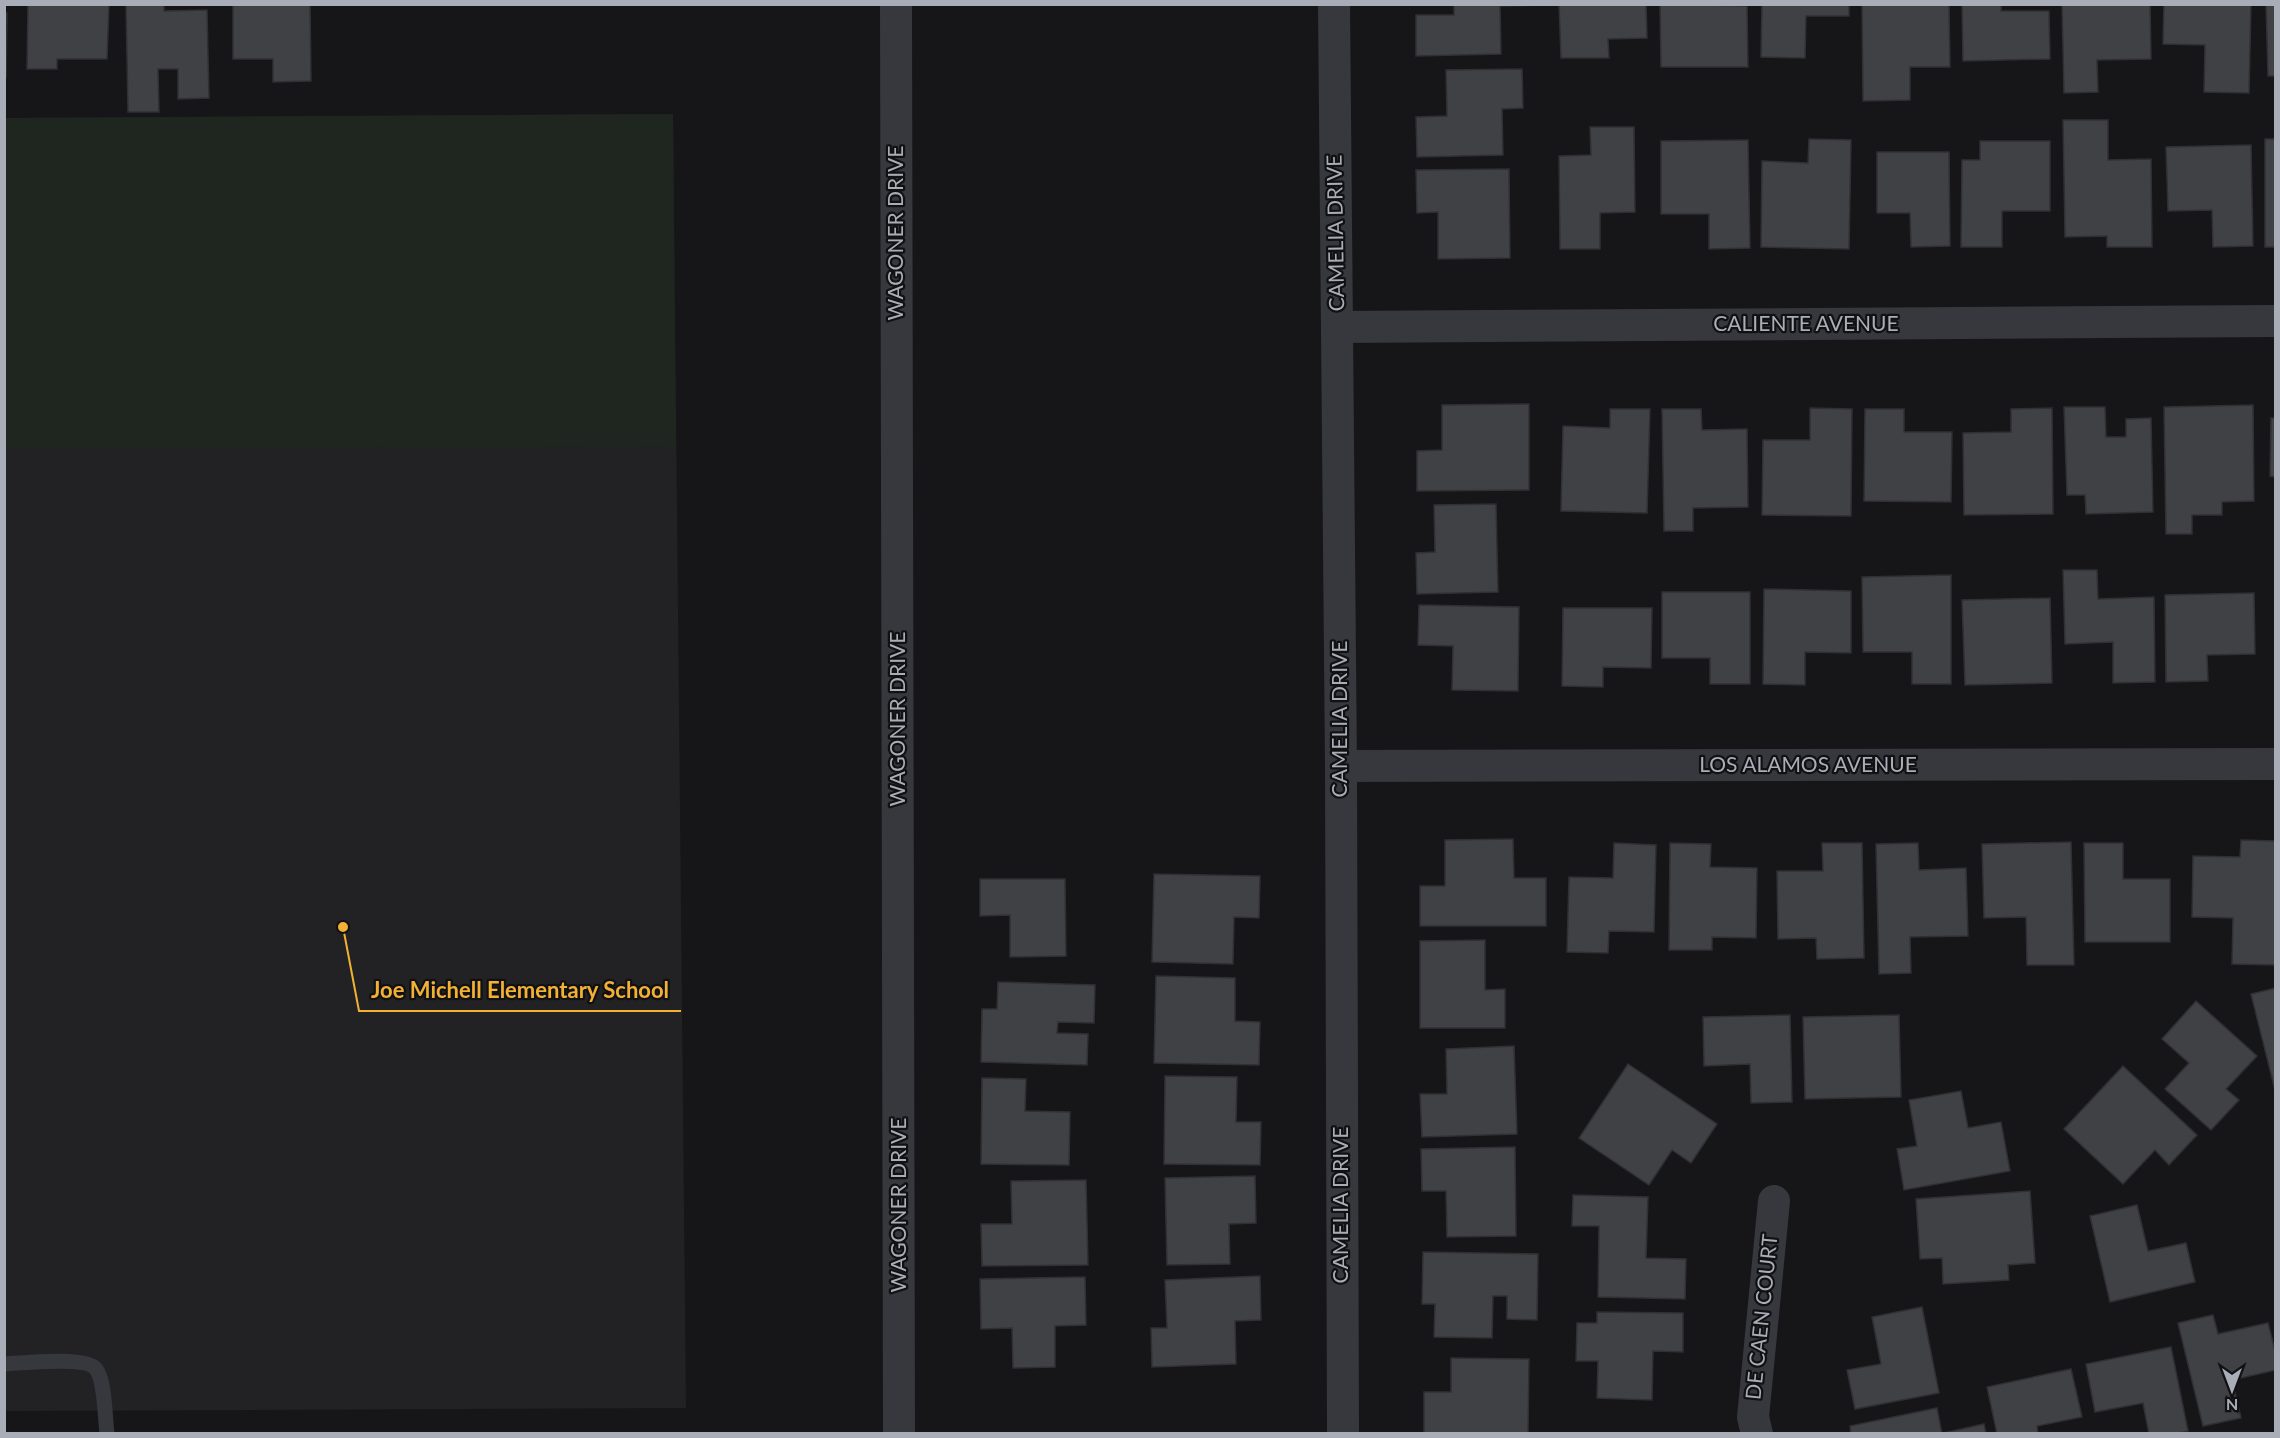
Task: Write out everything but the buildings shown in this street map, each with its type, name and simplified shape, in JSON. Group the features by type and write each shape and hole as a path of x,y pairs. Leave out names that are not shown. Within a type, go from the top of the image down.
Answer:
{"street":[{"name":"WAGONER DRIVE","path":"896,4 900,1434"},
{"name":"CAMELIA DRIVE","path":"1334,4 1341,766 1342,1434"},
{"name":"CALIENTE AVENUE","path":"1337,327 2276,321"},
{"name":"LOS ALAMOS AVENUE","path":"1341,766 2276,764"},
{"name":"DE CAEN COURT","path":"1757,1434 1753,1417 1774,1201"}],"lane":[{"path":"4,1364 76,1362 90,1364 97,1370 101,1384 106,1434"}],"shaded area":[{"path":"673,114 686,1408 5,1411 4,118"},
{"path":"673,114 676,447 5,449 5,118"}],"place":[{"name":"Joe Michell Elementary School","path":"343,927"}]}
